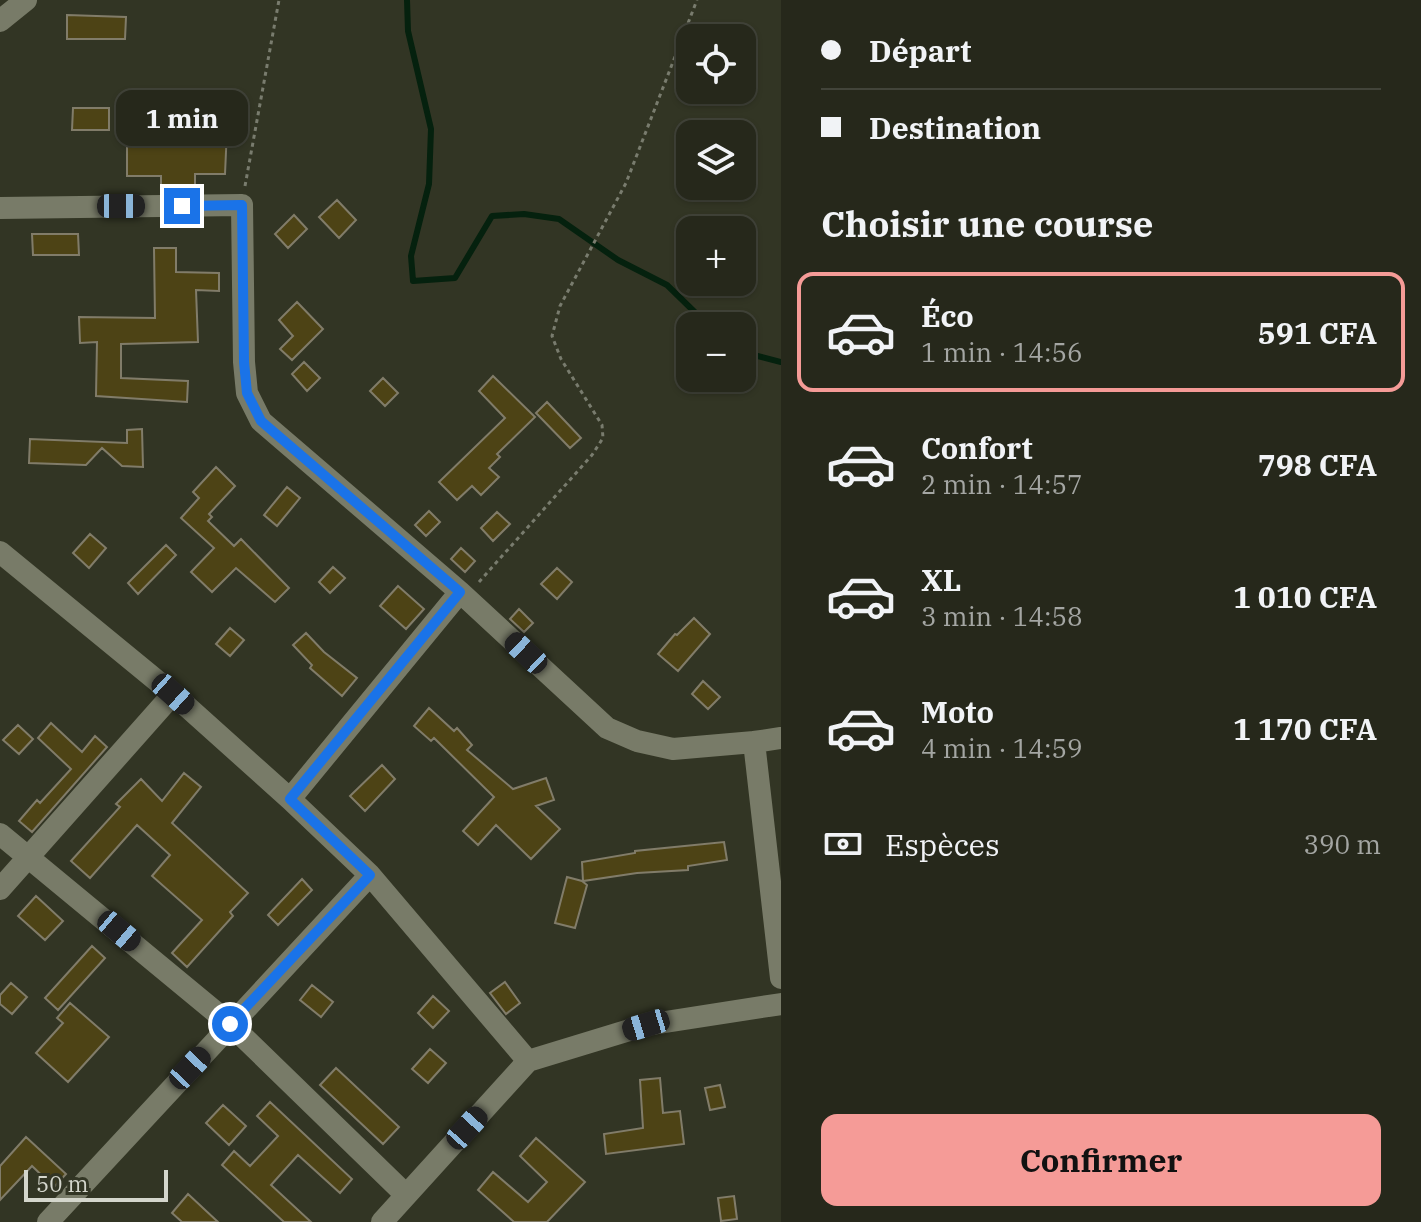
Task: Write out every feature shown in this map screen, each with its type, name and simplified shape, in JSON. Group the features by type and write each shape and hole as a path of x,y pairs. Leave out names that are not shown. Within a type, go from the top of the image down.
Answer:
{"street":[{"path":"0,21 26,0"},
{"path":"0,208 242,205 244,362 247,393 261,421 463,594 607,728 637,741 673,749 781,738"},
{"path":"0,552 173,694 370,875 528,1061"},
{"path":"290,799 463,594"},
{"path":"0,889 173,694"},
{"path":"754,742 781,978"},
{"path":"0,834 230,1024 406,1195"},
{"path":"48,1222 370,875"},
{"path":"382,1222 528,1061 646,1025 781,1004"}],"path":[{"path":"242,205 279,0"},
{"path":"463,594 592,455 603,438 602,425 561,359 552,336 560,306 626,183 697,0"}],"building":[{"path":"67,15 126,17 125,39 67,39"},
{"path":"73,108 109,108 109,130 72,130"},
{"path":"127,128 227,129 225,174 195,174 195,185 161,185 161,176 127,176"},
{"path":"337,200 356,220 339,238 319,217"},
{"path":"294,215 307,229 288,248 275,234"},
{"path":"32,234 78,234 79,255 33,255"},
{"path":"154,248 176,248 176,272 219,273 219,291 196,290 198,342 121,344 121,378 188,381 187,402 96,396 97,342 80,343 79,317 155,318"},
{"path":"297,302 323,329 292,360 280,349 293,336 279,320"},
{"path":"304,362 320,378 307,391 292,374"},
{"path":"493,376 535,417 497,454 500,457 489,468 499,477 481,495 472,486 457,500 439,482 505,418 479,391"},
{"path":"383,378 398,393 385,406 370,391"},
{"path":"547,402 581,438 570,448 536,413"},
{"path":"142,429 143,467 122,466 102,448 86,465 29,463 30,439 127,443 127,430"},
{"path":"216,467 235,486 209,514 212,517 208,521 234,546 241,539 289,588 275,602 236,568 212,592 191,572 214,548 181,518 199,498 193,492"},
{"path":"287,487 300,498 277,526 264,515"},
{"path":"429,511 440,522 426,536 415,525"},
{"path":"497,512 510,524 493,541 481,528"},
{"path":"90,534 106,548 89,568 73,553"},
{"path":"166,545 176,555 138,594 128,583"},
{"path":"461,548 475,561 465,572 451,559"},
{"path":"333,567 345,578 330,593 319,582"},
{"path":"557,568 572,582 557,599 541,584"},
{"path":"398,586 424,609 406,629 380,606"},
{"path":"519,609 533,623 524,632 510,619"},
{"path":"694,618 710,634 678,671 658,654"},
{"path":"230,628 244,640 230,656 216,644"},
{"path":"306,633 357,678 342,696 310,668 312,665 293,645"},
{"path":"703,681 720,697 708,709 692,694"},
{"path":"429,708 454,731 457,728 472,745 467,750 513,789 546,778 554,800 536,806 560,829 531,859 496,825 478,845 463,831 494,797 434,738 431,741 414,726"},
{"path":"51,723 82,752 95,736 107,747 32,832 19,821 71,769 38,738"},
{"path":"18,725 33,739 19,754 3,740"},
{"path":"382,765 395,779 365,811 350,796"},
{"path":"184,773 201,787 172,823 248,893 230,912 233,916 187,967 172,953 202,920 152,876 170,855 137,825 90,878 71,861 120,807 116,804 141,779 162,801"},
{"path":"724,842 727,860 688,866 688,870 583,881 582,862 635,851"},
{"path":"567,877 587,885 575,928 555,923"},
{"path":"302,879 312,890 278,925 268,915"},
{"path":"36,896 63,921 45,940 18,916"},
{"path":"92,946 105,958 58,1010 45,998"},
{"path":"505,982 520,1003 506,1014 490,993"},
{"path":"11,983 27,997 12,1014 0,1004 0,995"},
{"path":"312,985 333,1002 321,1017 300,1000"},
{"path":"433,996 449,1011 433,1028 418,1013"},
{"path":"70,1003 109,1037 68,1082 36,1053 63,1023 57,1018"},
{"path":"430,1049 446,1063 428,1083 412,1069"},
{"path":"336,1068 399,1127 383,1144 320,1085"},
{"path":"660,1078 663,1113 680,1111 684,1144 606,1154 604,1134 643,1128 640,1080"},
{"path":"720,1085 725,1107 710,1110 705,1088"},
{"path":"270,1102 352,1179 340,1193 298,1155 271,1185 311,1222 284,1222 222,1165 234,1151 250,1166 278,1136 257,1116"},
{"path":"223,1105 246,1126 229,1145 206,1123"},
{"path":"26,1137 66,1174 54,1187 32,1166 0,1200 0,1166"},
{"path":"536,1138 585,1182 547,1222 514,1222 478,1190 493,1172 528,1202 547,1182 520,1156"},
{"path":"188,1194 218,1222 182,1222 172,1213"},
{"path":"734,1196 737,1219 721,1221 718,1198"}],"waterway":[{"path":"407,0 408,31 431,129 429,184 411,256 413,281 455,278 492,216 524,214 559,219 618,260 667,285 695,312"},
{"path":"756,356 781,362"}],"route":[{"path":"182,206 242,205 244,362 247,393 261,421 460,592 290,799 370,875 230,1024"}]}
